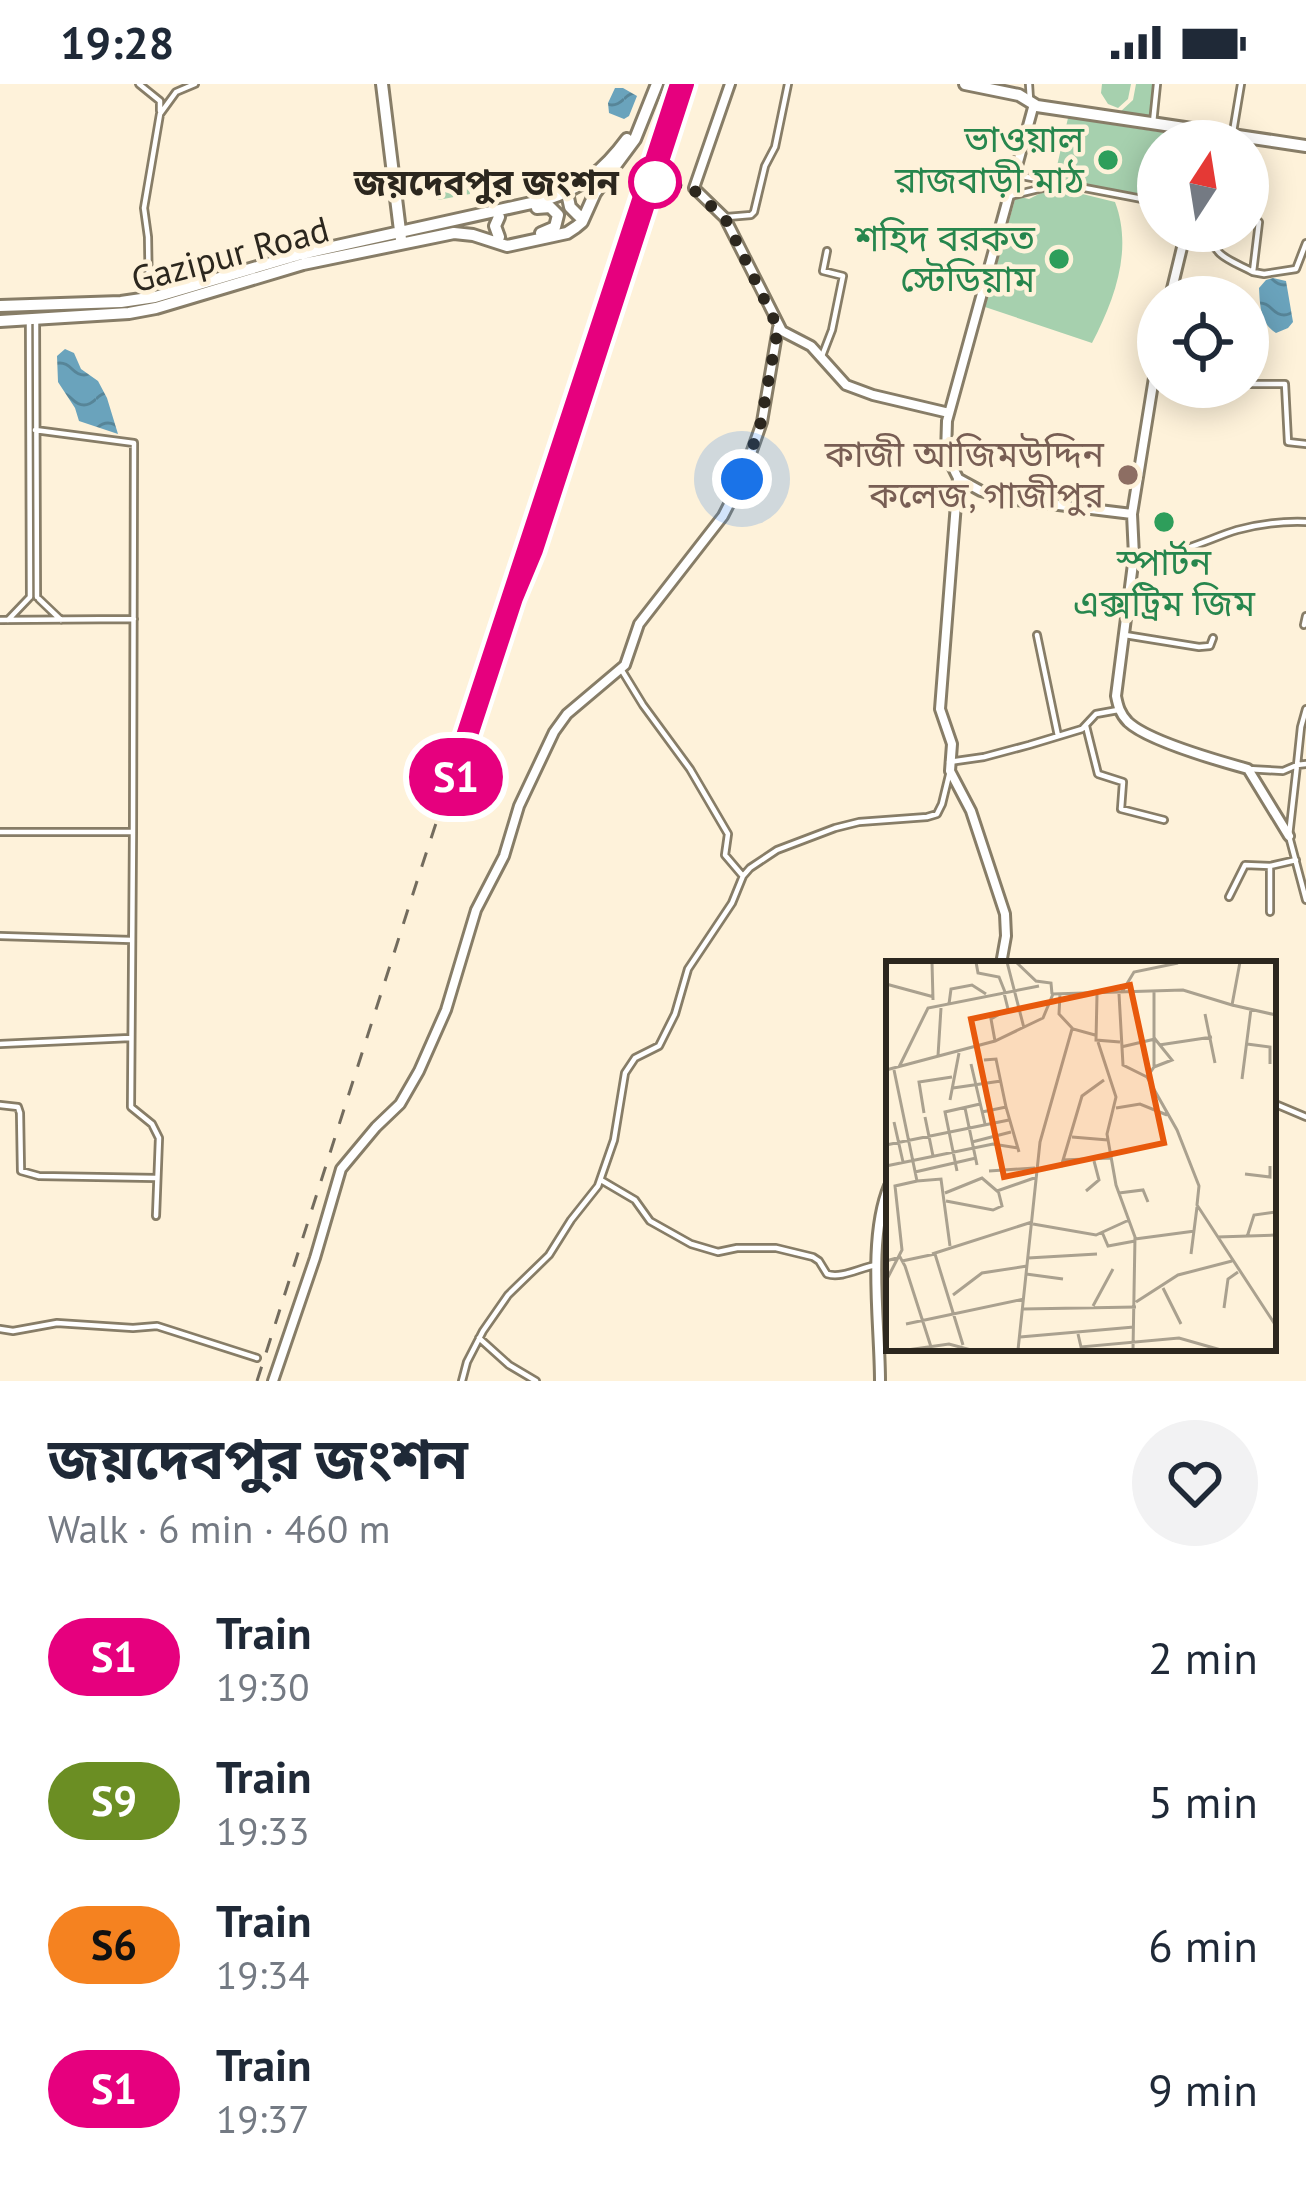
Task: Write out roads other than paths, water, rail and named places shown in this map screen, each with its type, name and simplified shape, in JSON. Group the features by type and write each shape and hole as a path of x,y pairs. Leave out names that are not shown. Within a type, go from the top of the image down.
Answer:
{"main road":[{"path":"382,84 401,238"},
{"path":"401,238 567,193 604,167 624,143 654,84"},
{"path":"401,238 464,233 506,246 576,227 635,139 654,84"},
{"path":"965,84 1032,102 1137,120"},
{"path":"1269,140 1306,146"},
{"path":"567,193 574,213 584,215"},
{"path":"545,200 563,213 556,236"},
{"path":"0,314 138,307 268,268 546,206 558,215 551,230 511,239 462,226"},
{"path":"499,217 495,226 500,238"},
{"name":"Gazipur Road","path":"0,314 149,298 301,254 401,238"},
{"name":"Gazipur Road","path":"0,314 32,319 156,308 401,238"}],"street":[{"path":"139,84 160,101 144,208 149,298"},
{"path":"170,84 176,92"},
{"path":"160,114 176,92 195,84"},
{"path":"273,1381 340,1169 400,1104 419,1071 446,1010 476,910 504,856 519,806 554,732 567,714 621,669 636,628 723,516 742,479 761,422 778,328 725,218 694,188 730,84"},
{"path":"725,218 754,212 765,166 775,147 788,84"},
{"path":"462,1381 466,1362 508,1294 549,1255 601,1180 614,1140 625,1073 635,1058 659,1046 675,1014 688,969 732,903 743,876 777,850 835,828 927,817 937,814 942,804 952,744 940,709 958,478 946,454 950,412 1015,175 1032,102 1029,84"},
{"path":"1153,120 1157,84"},
{"path":"1235,120 1241,84"},
{"path":"1015,175 1137,198"},
{"path":"1009,196 1057,185"},
{"path":"1219,252 1264,274 1296,268 1306,242"},
{"path":"822,356 843,276 823,271 827,251"},
{"path":"1252,272 1255,252"},
{"path":"32,319 34,597"},
{"path":"32,319 34,597"},
{"path":"778,328 804,340 847,385 950,412"},
{"path":"1269,385 1286,386 1289,444 1306,444"},
{"path":"1149,408 1132,514 1134,556 1116,695 1119,710 1136,728 1206,758 1248,769 1283,771 1306,764"},
{"path":"35,430 134,443 131,1107 158,1138 156,1216"},
{"path":"958,478 1009,499 1132,514"},
{"path":"1134,556 1155,556 1265,524 1306,522"},
{"path":"4,620 34,597"},
{"path":"34,597 62,620"},
{"path":"1304,625 1306,616"},
{"path":"4,620 134,619"},
{"path":"1037,635 1058,736"},
{"path":"1125,635 1198,647 1210,646 1213,638"},
{"path":"621,669 690,769 728,834 725,856 743,876"},
{"path":"1289,836 1306,709"},
{"path":"1119,710 1091,716 1086,726 1098,774 1124,782 1121,809 1164,820"},
{"path":"949,766 1086,726"},
{"path":"949,766 971,811 1005,914 1002,961"},
{"path":"1248,769 1289,836 1306,900"},
{"path":"0,832 134,832"},
{"path":"1229,897 1244,865 1296,860"},
{"path":"1270,866 1270,912"},
{"path":"0,936 131,940"},
{"path":"0,1044 130,1038"},
{"path":"1276,1104 1306,1117"},
{"path":"0,1105 17,1107 20,1113 21,1171 39,1176 156,1178"},
{"path":"601,1180 635,1201 650,1221 691,1244 718,1252 776,1248 813,1257 827,1274 836,1277 877,1265"},
{"path":"880,1381 877,1265 886,1196"},
{"path":"0,1329 57,1323 158,1326 257,1358"},
{"path":"479,1338 536,1381"}],"water":[{"path":"615,88 637,96 624,119 609,113"},
{"path":"1269,279 1286,281 1293,322 1276,333 1269,326"},
{"path":"65,349 98,381 118,434 79,421 58,382 57,356"}],"railway":[{"path":"257,1381 679,84"}],"train":[{"name":"S1","path":"679,84 455,778 685,84"}],"place":[{"name":"ভাওয়াল রাজবাড়ী মাঠ","path":"1108,160"},
{"name":"জয়দেবপুর জংশন","path":"655,182"},
{"name":"শহিদ বরকত স্টেডিয়াম","path":"1059,259"},
{"name":"কাজী আজিমউদ্দিন কলেজ, গাজীপুর","path":"1128,475"},
{"name":"স্পার্টন এক্সট্রিম জিম","path":"1164,522"}]}
